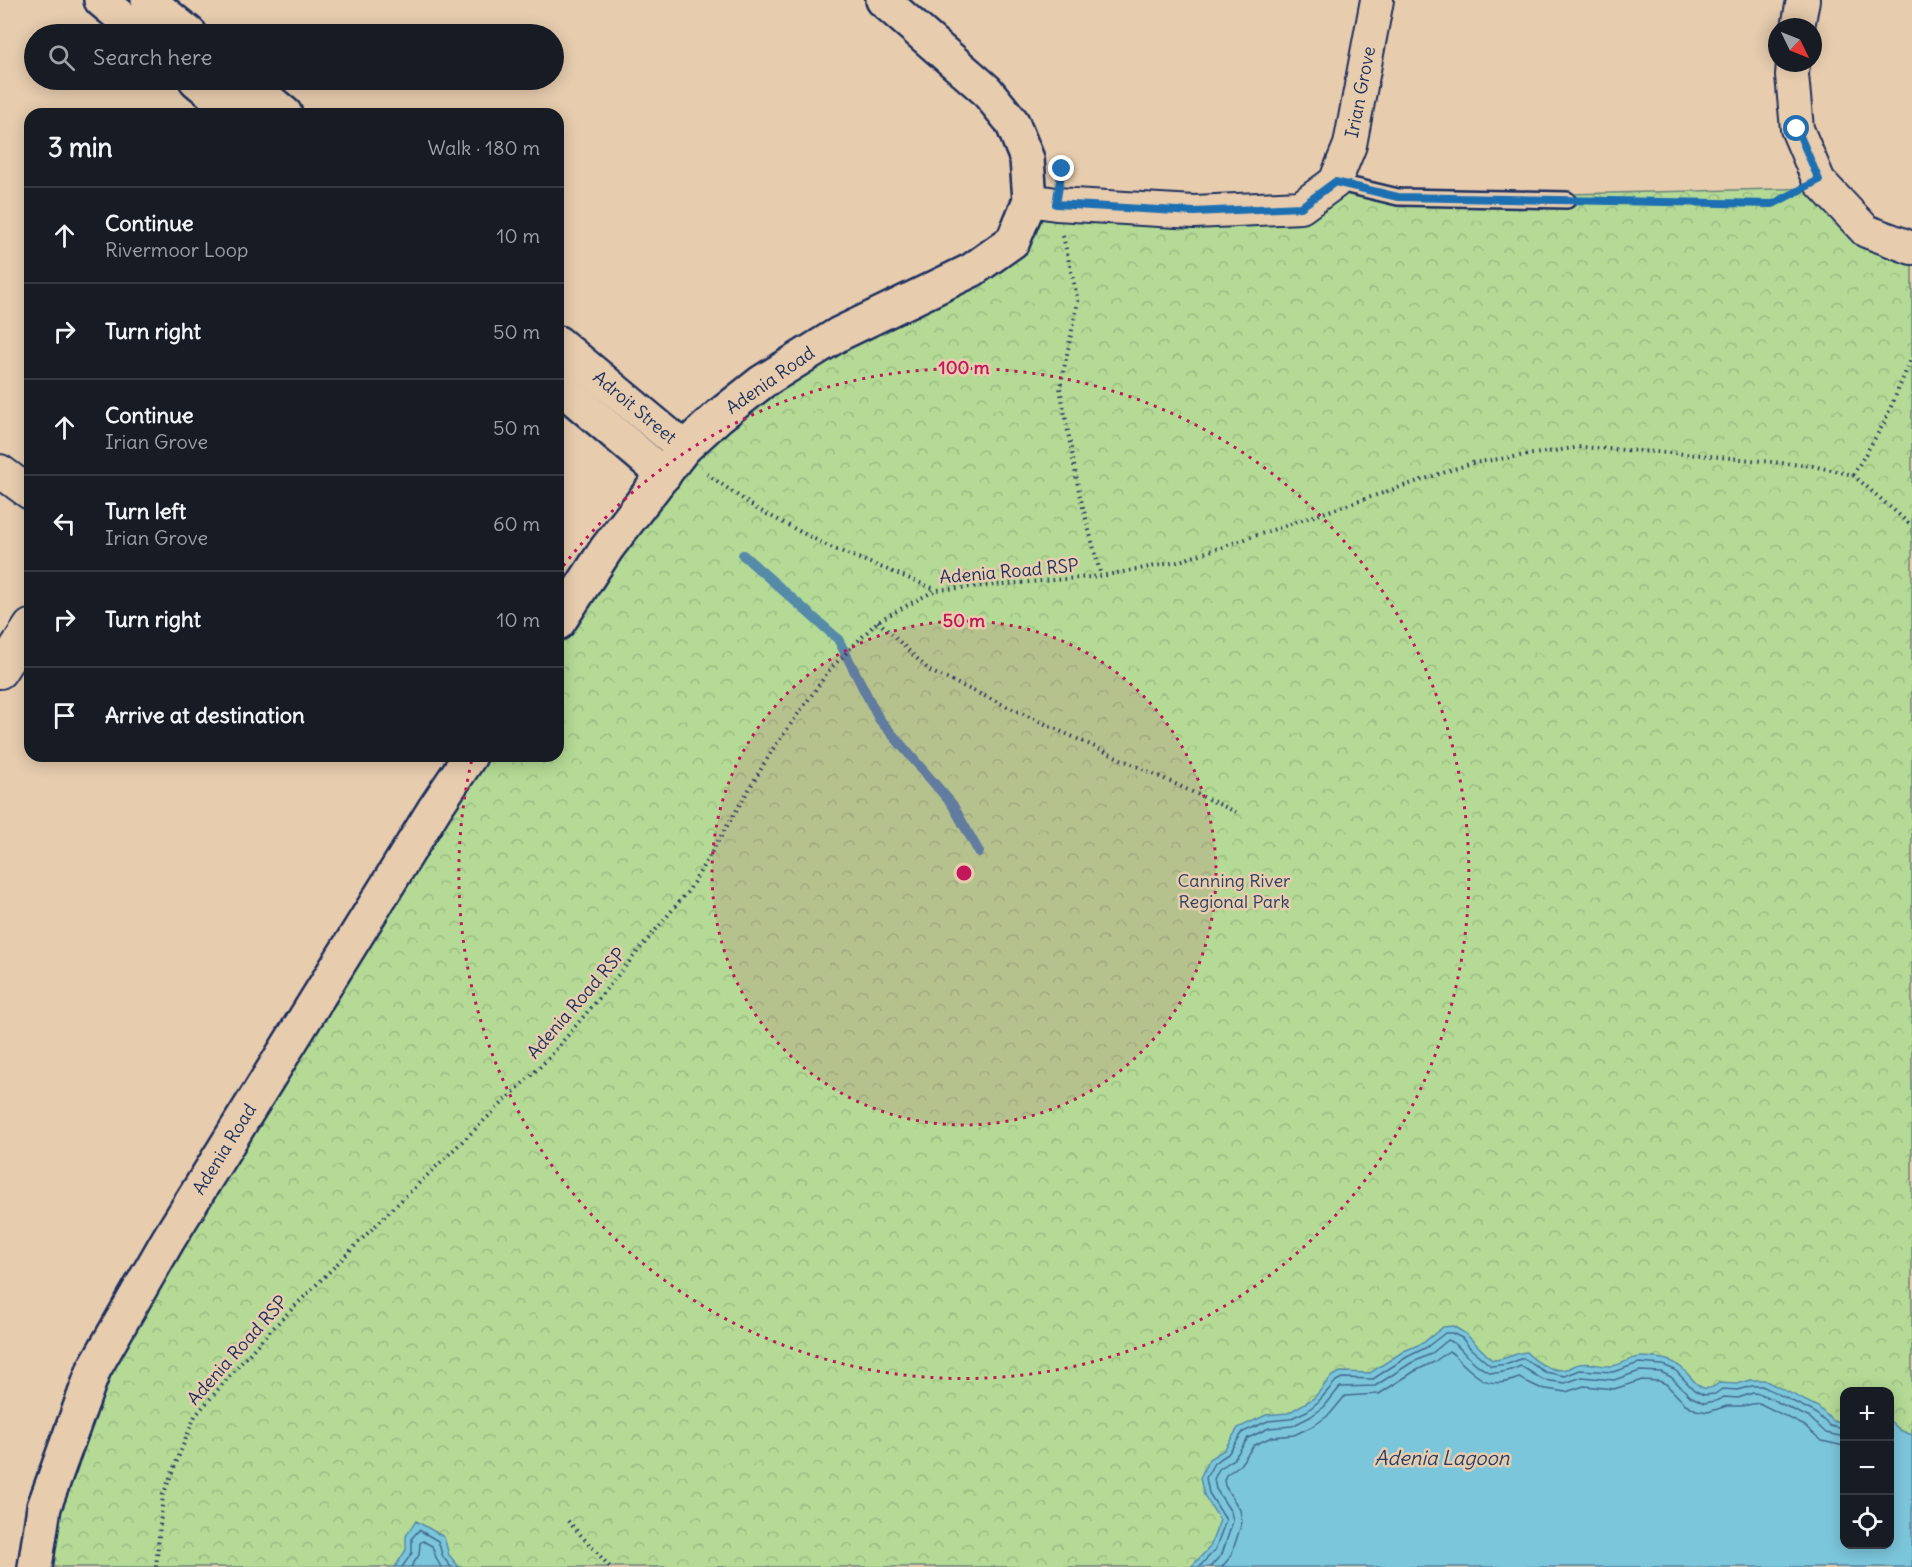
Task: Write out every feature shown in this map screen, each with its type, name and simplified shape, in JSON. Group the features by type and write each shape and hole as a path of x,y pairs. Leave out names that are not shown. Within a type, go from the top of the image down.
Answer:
{"street":[{"path":"101,0 130,24"},
{"path":"148,0 178,24"},
{"path":"883,0 986,90 1012,122 1043,202 1194,212 1301,207 1335,182"},
{"name":"Irian Grove","path":"1335,182 1350,145 1377,0"},
{"path":"1800,18 1803,0"},
{"path":"1792,72 1797,129 1819,180 1866,231 1912,248"},
{"path":"208,90 230,108"},
{"path":"256,90 278,108"},
{"name":"Adenia Road","path":"564,614 607,548 684,448 719,416 762,382 840,334 972,270 1013,241 1043,202"},
{"name":"Adroit Street","path":"564,348 684,448"},
{"name":"Adroit Street","path":"564,390 664,475"},
{"path":"0,471 24,489"},
{"path":"0,672 24,635"},
{"name":"Adenia Road","path":"35,1567 44,1507 94,1369 174,1230 435,808 466,762"}],"lane":[{"path":"1335,182 1398,197 1566,200"}],"path":[{"path":"1566,200 1773,204 1819,180"},
{"path":"1043,202 1078,301 1060,388 1079,492 1101,576"},
{"path":"1912,357 1884,423 1853,475 1912,526"},
{"name":"Adenia Road RSP","path":"156,1567 163,1495 195,1416 263,1338 385,1216 548,1059 688,890 773,749 831,668 878,621 936,590 1101,576 1177,562 1472,463 1581,447 1813,466 1853,475"},
{"path":"714,465 706,473 757,509 828,546 936,590"},
{"path":"878,621 930,671 1236,812"},
{"path":"568,1521 610,1567"}],"green space":[{"name":"Canning River Regional Park","path":"1359,185 1450,197 1821,188 1912,257 1912,1567 34,1567 103,1349 473,762 564,762 564,619 733,405 1056,204 1310,203"}],"water":[{"name":"Adenia Lagoon","path":"1453,1326 1466,1334 1492,1360 1526,1352 1545,1366 1561,1370 1578,1364 1612,1366 1639,1357 1657,1358 1675,1363 1702,1387 1712,1387 1719,1383 1737,1384 1751,1380 1764,1380 1818,1407 1833,1421 1840,1423 1840,1549 1894,1549 1894,1425 1912,1435 1912,1567 1191,1567 1210,1547 1220,1520 1204,1495 1200,1478 1209,1459 1224,1450 1238,1428 1266,1415 1288,1413 1314,1398 1332,1376 1341,1372 1370,1373 1404,1351 1423,1343 1443,1327"},
{"path":"416,1521 444,1537 449,1555 459,1567 395,1567 406,1550 406,1536"}],"waterway":[{"path":"743,555 838,639 879,719 952,804 979,852"}],"route":[{"path":"1062,169 1056,204 1194,212 1301,207 1335,182 1398,197 1773,204 1819,180 1797,129"}]}
